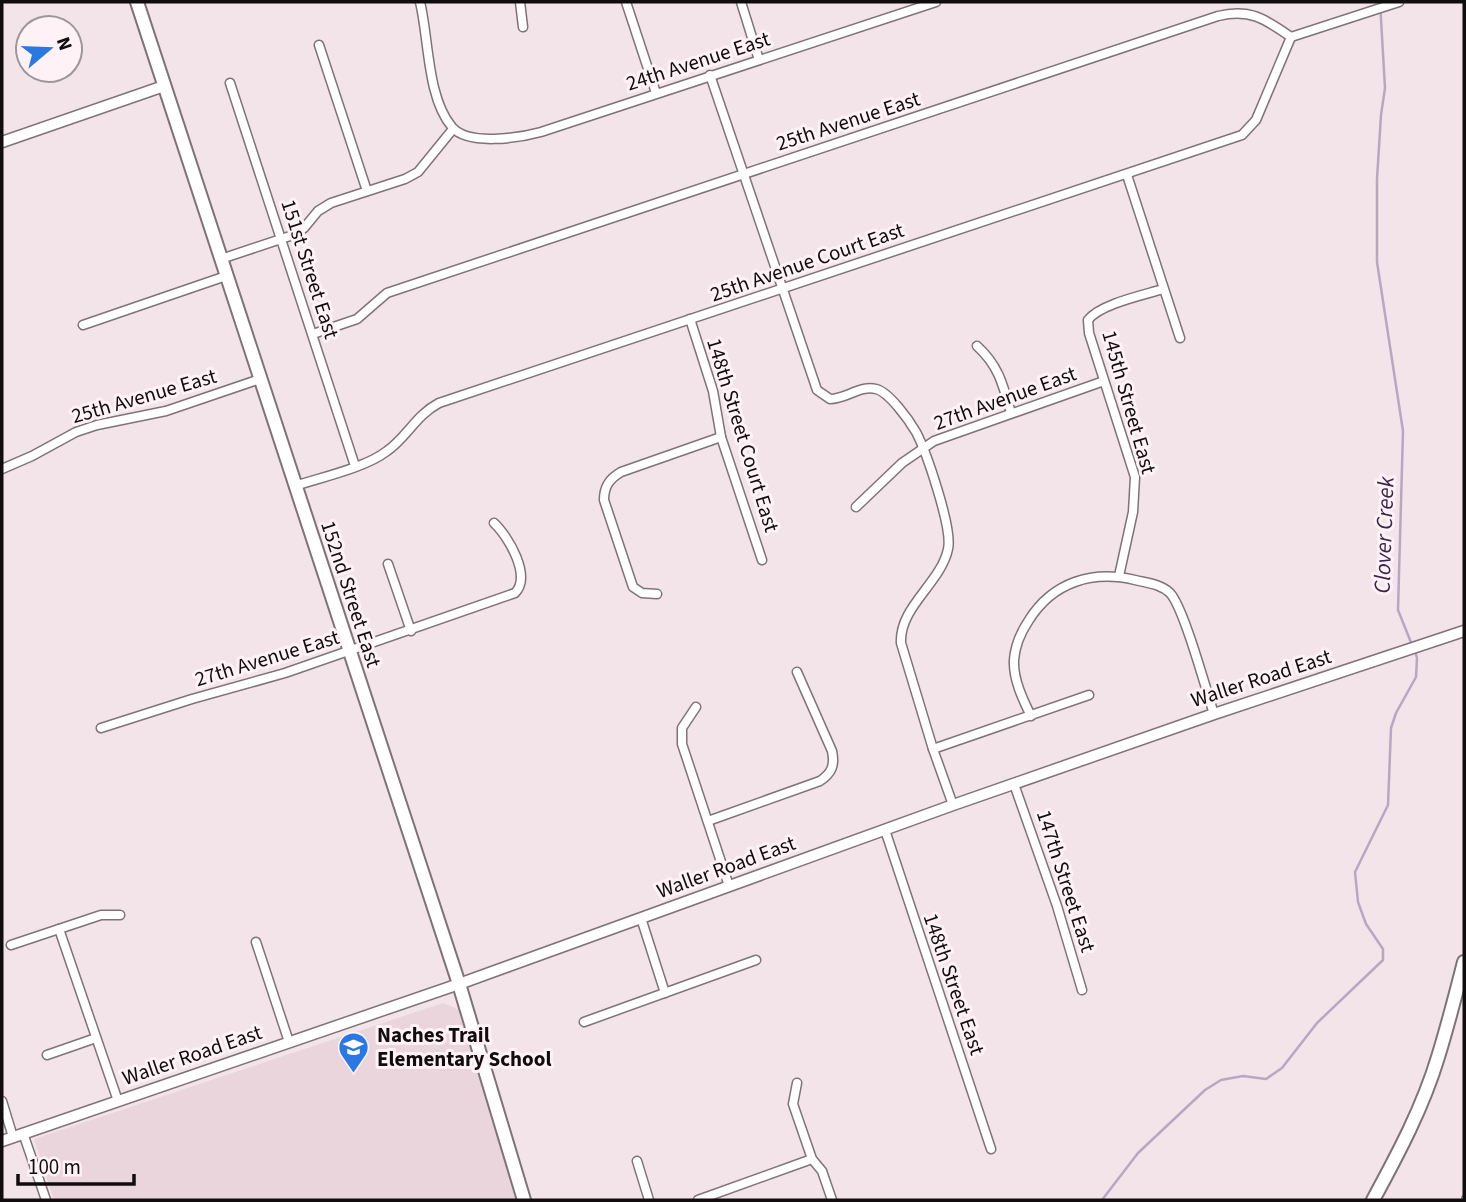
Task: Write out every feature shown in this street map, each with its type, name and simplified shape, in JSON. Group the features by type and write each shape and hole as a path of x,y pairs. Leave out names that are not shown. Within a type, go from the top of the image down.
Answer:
{"main road":[{"name":"152nd Street East","path":"142,4 164,86 458,984 524,1200"},
{"path":"1373,1200 1398,1154 1426,1090 1438,1058 1464,962"}],"street":[{"path":"221,259 281,239 304,228 318,211 331,202 405,179 418,172 453,129 436,93 419,2"},
{"path":"520,2 523,27"},
{"path":"626,2 656,93"},
{"path":"741,2 759,60"},
{"name":"24th Avenue East","path":"453,129 496,139 530,135 934,2"},
{"path":"1291,37 1399,2"},
{"name":"25th Avenue East","path":"313,334 357,319 387,293 1230,13 1251,14 1270,22 1291,37"},
{"name":"25th Avenue Court East","path":"295,486 375,459 390,449 416,419 439,404 1221,143 1247,131 1256,120 1291,37"},
{"path":"319,45 367,191"},
{"path":"710,75 817,390 824,397 835,399 865,389 878,389 883,392 915,431 947,522 948,548 945,560 905,621 901,633 903,654 953,805"},
{"name":"151st Street East","path":"230,83 355,466"},
{"path":"2,142 164,86"},
{"path":"1127,175 1180,338"},
{"path":"83,325 226,276"},
{"name":"145th Street East","path":"1124,578 1136,484 1132,462 1089,334 1088,320 1092,314 1106,308 1163,289"},
{"name":"148th Street Court East","path":"690,319 713,391 721,437 762,560"},
{"path":"977,346 991,359 1011,412"},
{"name":"25th Avenue East","path":"2,469 76,432 173,409 260,379"},
{"name":"27th Avenue East","path":"856,507 902,463 922,448 1011,412 1104,381"},
{"path":"657,594 642,593 633,587 604,500 605,487 621,472 721,437"},
{"name":"27th Avenue East","path":"101,728 285,673 501,600 519,589 521,575 510,542 494,523"},
{"path":"388,564 411,631"},
{"path":"1031,716 1014,670 1015,652 1027,624 1039,605 1059,589 1097,577 1124,578 1163,588 1175,600 1213,714"},
{"name":"Waller Road East","path":"2,1141 458,984 1213,714 1464,631"},
{"path":"708,821 820,781 832,769 832,751 797,672"},
{"path":"933,749 1089,695"},
{"path":"695,707 685,721 681,734 682,744 729,886"},
{"name":"147th Street East","path":"1014,784 1057,906 1082,990"},
{"name":"148th Street East","path":"885,830 991,1149"},
{"path":"11,945 101,915 120,915"},
{"path":"641,918 665,993"},
{"path":"59,929 118,1101"},
{"path":"256,942 289,1042"},
{"path":"584,1022 756,960"},
{"path":"47,1055 96,1038"},
{"path":"797,1083 793,1104 812,1159 822,1171 832,1200"},
{"path":"2,1101 46,1200"},
{"path":"698,1200 812,1159"},
{"path":"637,1161 649,1200"}],"shaded area":[{"name":"Naches Trail Elementary School","path":"443,1003 460,1010 518,1200 54,1200 34,1139"}],"waterway":[{"name":"Clover Creek","path":"1380,2 1385,88 1377,179 1377,262 1403,431 1398,610 1412,645"},
{"name":"Clover Creek","path":"1102,1200 1138,1153 1205,1090 1221,1080 1243,1076 1266,1079 1282,1068 1317,1023 1383,960 1383,949 1366,924 1358,902 1355,872 1388,805 1391,728 1396,713 1416,677 1415,651"}],"place":[{"name":"Naches Trail Elementary School","path":"354,1074"}]}
